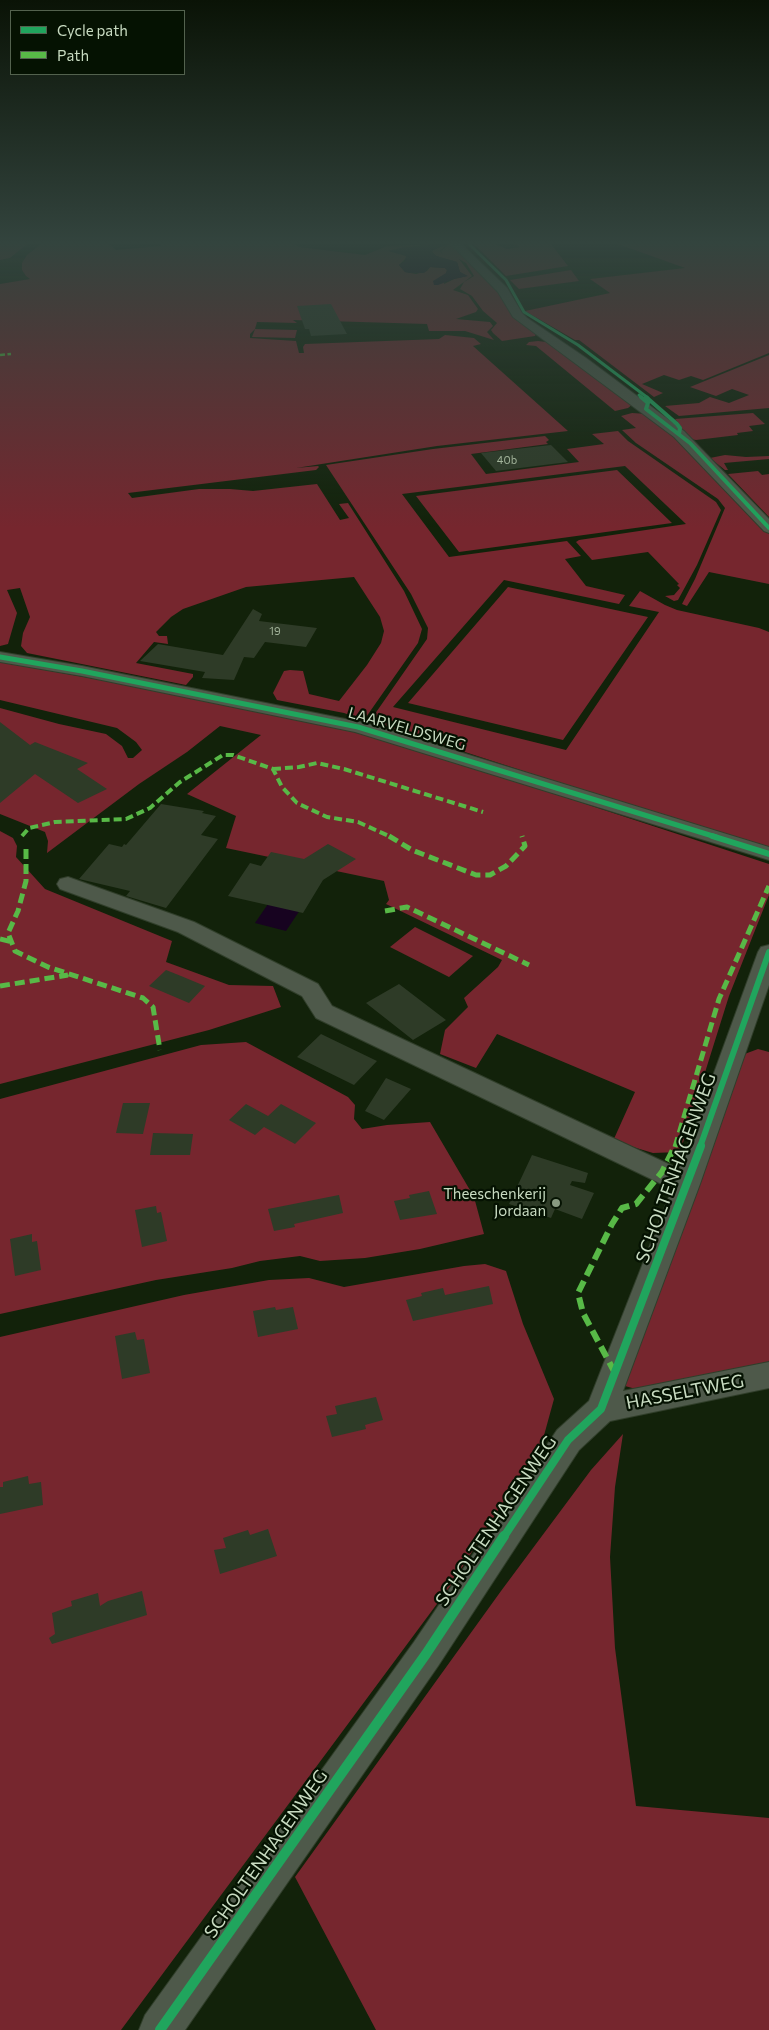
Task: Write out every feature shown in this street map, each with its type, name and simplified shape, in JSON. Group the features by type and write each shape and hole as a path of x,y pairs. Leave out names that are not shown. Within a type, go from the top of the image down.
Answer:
{"street":[{"path":"550,339 679,434 769,528"},
{"name":"LAARVELDSWEG","path":"0,657 82,671 358,727 769,854"},
{"name":"SCHOLTENHAGENWEG","path":"68,884 186,927 310,990 324,1012 687,1184"},
{"name":"SCHOLTENHAGENWEG","path":"160,2030 426,1654 568,1440 601,1409 687,1184 769,952"},
{"name":"HASSELTWEG","path":"601,1409 769,1376"}],"shaded area":[{"path":"0,339 261,339 296,341 299,353 304,353 303,347 305,344 475,339 481,344 473,346 568,431 437,446 296,468 318,466 316,470 128,493 132,498 199,489 253,491 317,484 340,520 349,518 339,504 348,503 404,591 422,629 418,643 364,720 344,713 277,700 273,693 284,671 303,671 309,694 339,701 367,665 381,643 384,631 380,617 354,577 246,587 183,609 171,617 156,632 159,636 167,636 168,644 154,642 136,663 193,674 193,677 186,685 27,653 21,646 23,633 30,617 20,588 7,590 17,613 8,644 0,646"},
{"path":"499,339 517,339 502,341"},
{"path":"573,339 769,339 769,353 703,380 691,376 679,380 664,375 642,384 663,393 654,397 579,340"},
{"path":"529,342 546,342 633,404 628,408 615,411 536,346 526,345"},
{"path":"769,355 769,408 679,416 665,406 699,403 710,397 729,403 749,395 732,389 716,396 690,387"},
{"path":"632,413 647,414 691,450 769,534 769,584 709,572 687,606 682,604 695,579 725,508 718,499 636,443 622,430 636,428 621,416"},
{"path":"753,413 765,424 749,426 753,431 737,433 738,435 696,440 690,439 683,433 681,426 675,419"},
{"path":"618,431 628,441 716,502 721,510 697,565 678,600 674,601 665,596 674,595 680,588 677,585 679,584 648,552 592,560 576,542 686,524 625,466 402,494 449,557 567,541 581,556 565,559 586,586 625,595 619,604 504,580 393,707 566,750 659,612 629,606 640,591 677,610 759,628 769,632 769,848 756,847 370,721 427,639 428,628 411,594 326,465 433,449 545,436 549,440 546,442 548,444 471,454 486,474 579,462 567,449 604,444 592,434"},
{"path":"725,455 746,457 769,456 769,459 724,463 728,470 725,470 710,458"},
{"path":"617,470 672,523 459,552 416,496"},
{"path":"758,471 762,475 769,474 769,517 728,474"},
{"path":"508,587 648,617 563,740 408,703"},
{"path":"0,662 331,724 546,791 769,864 769,895 729,996 680,1152 653,1153 613,1141 635,1092 497,1034 476,1068 440,1054 445,1030 468,1007 464,998 498,967 502,960 386,904 389,900 384,881 226,848 236,816 187,794 261,735 220,726 47,853 48,841 45,832 0,814 0,708 106,734 122,746 128,758 133,758 142,750 136,742 117,728 0,700"},
{"path":"0,831 13,838 17,846 16,857 45,889 172,941 166,962 229,985 273,986 281,1007 209,1030 0,1084"},
{"path":"281,885 312,892 286,931 255,923"},
{"path":"415,927 473,956 449,977 390,947"},
{"path":"246,1042 348,1097 355,1105 354,1119 362,1129 430,1122 474,1197 484,1234 420,1249 365,1258 320,1261 300,1256 260,1261 232,1268 156,1280 0,1314 0,1099 201,1045"},
{"path":"758,1049 769,1052 769,1365 643,1391 625,1386 742,1055"},
{"path":"485,1264 506,1271 523,1324 554,1399 543,1439 451,1585 121,2030 0,2030 0,1337 184,1295 269,1280 309,1278 344,1287"},
{"path":"623,1434 615,1487 610,1557 615,1648 636,1806 769,1818 769,2030 376,2030 295,1877 501,1591 591,1470"}],"building":[{"path":"551,445 568,462 496,471 481,453"},
{"path":"253,609 262,614 259,621 317,628 306,647 265,642 254,658 244,657 234,680 202,678 205,672 140,661 158,644 223,655"},
{"path":"0,722 30,745 35,742 88,763 77,769 107,789 78,803 35,774 0,803"},
{"path":"161,804 204,811 202,813 216,816 201,835 218,839 166,908 126,896 130,891 79,879 109,844 122,847 124,844 126,845"},
{"path":"328,844 356,859 323,880 303,913 228,896 250,863 261,866 271,852 304,859"},
{"path":"166,970 205,986 189,1003 149,986"},
{"path":"399,984 446,1020 413,1040 366,1003"},
{"path":"321,1034 377,1061 354,1085 297,1057"},
{"path":"386,1078 411,1089 384,1120 365,1111"},
{"path":"123,1103 150,1103 143,1134 116,1133"},
{"path":"246,1104 268,1116 281,1104 316,1123 295,1144 264,1127 255,1135 229,1120"},
{"path":"153,1133 193,1134 190,1155 150,1155"},
{"path":"532,1155 588,1173 585,1183 572,1181 570,1185 594,1193 582,1219 555,1209 551,1218 509,1204"},
{"path":"429,1191 437,1214 400,1220 394,1201 410,1198 409,1195"},
{"path":"339,1195 343,1213 294,1224 295,1227 274,1231 268,1209"},
{"path":"156,1206 157,1213 161,1212 167,1241 142,1247 135,1210"},
{"path":"32,1234 32,1242 37,1241 41,1270 15,1276 10,1239"},
{"path":"489,1286 493,1304 413,1321 406,1300 422,1296 421,1293 443,1288 445,1295"},
{"path":"275,1307 276,1310 293,1307 298,1329 258,1337 253,1311"},
{"path":"135,1332 137,1340 144,1339 150,1373 122,1379 115,1336"},
{"path":"376,1397 383,1420 365,1425 366,1429 332,1437 326,1416 337,1414 335,1406"},
{"path":"28,1476 29,1484 41,1482 43,1505 0,1514 0,1487 3,1487 3,1482"},
{"path":"268,1529 277,1556 220,1574 214,1550 226,1548 223,1538 248,1530 250,1535"},
{"path":"142,1591 147,1615 52,1644 49,1638 55,1634 52,1613 72,1606 71,1601 98,1593 100,1606 108,1601"}],"marked path":[{"path":"0,355 11,354"},
{"path":"22,836 29,828 55,822 126,819 150,808 180,782 223,755 233,755 273,769 282,787 297,803 327,817 358,822 382,832 412,850 476,875 490,875 506,866 525,846 522,836"},
{"path":"273,769 299,767 317,763 344,769 483,812"},
{"path":"26,849 26,881 18,911 8,933 15,951 48,967 143,998 153,1007 160,1050"},
{"path":"615,1373 583,1313 578,1293 612,1224 622,1208 636,1204 662,1172 675,1147 719,999 769,886"},
{"path":"385,911 407,907 529,965"},
{"path":"0,939 12,942"},
{"path":"0,986 68,975"}],"cycle path":[{"path":"568,339 642,393 677,424 680,428 679,434"},
{"path":"639,395 648,403 646,409 690,443 769,528"},
{"path":"0,657 82,671 358,727 769,854"},
{"path":"160,2030 426,1654 568,1440 601,1409 687,1184 769,952"}],"place":[{"name":"Theeschenkerij Jordaan","path":"556,1203"}]}
